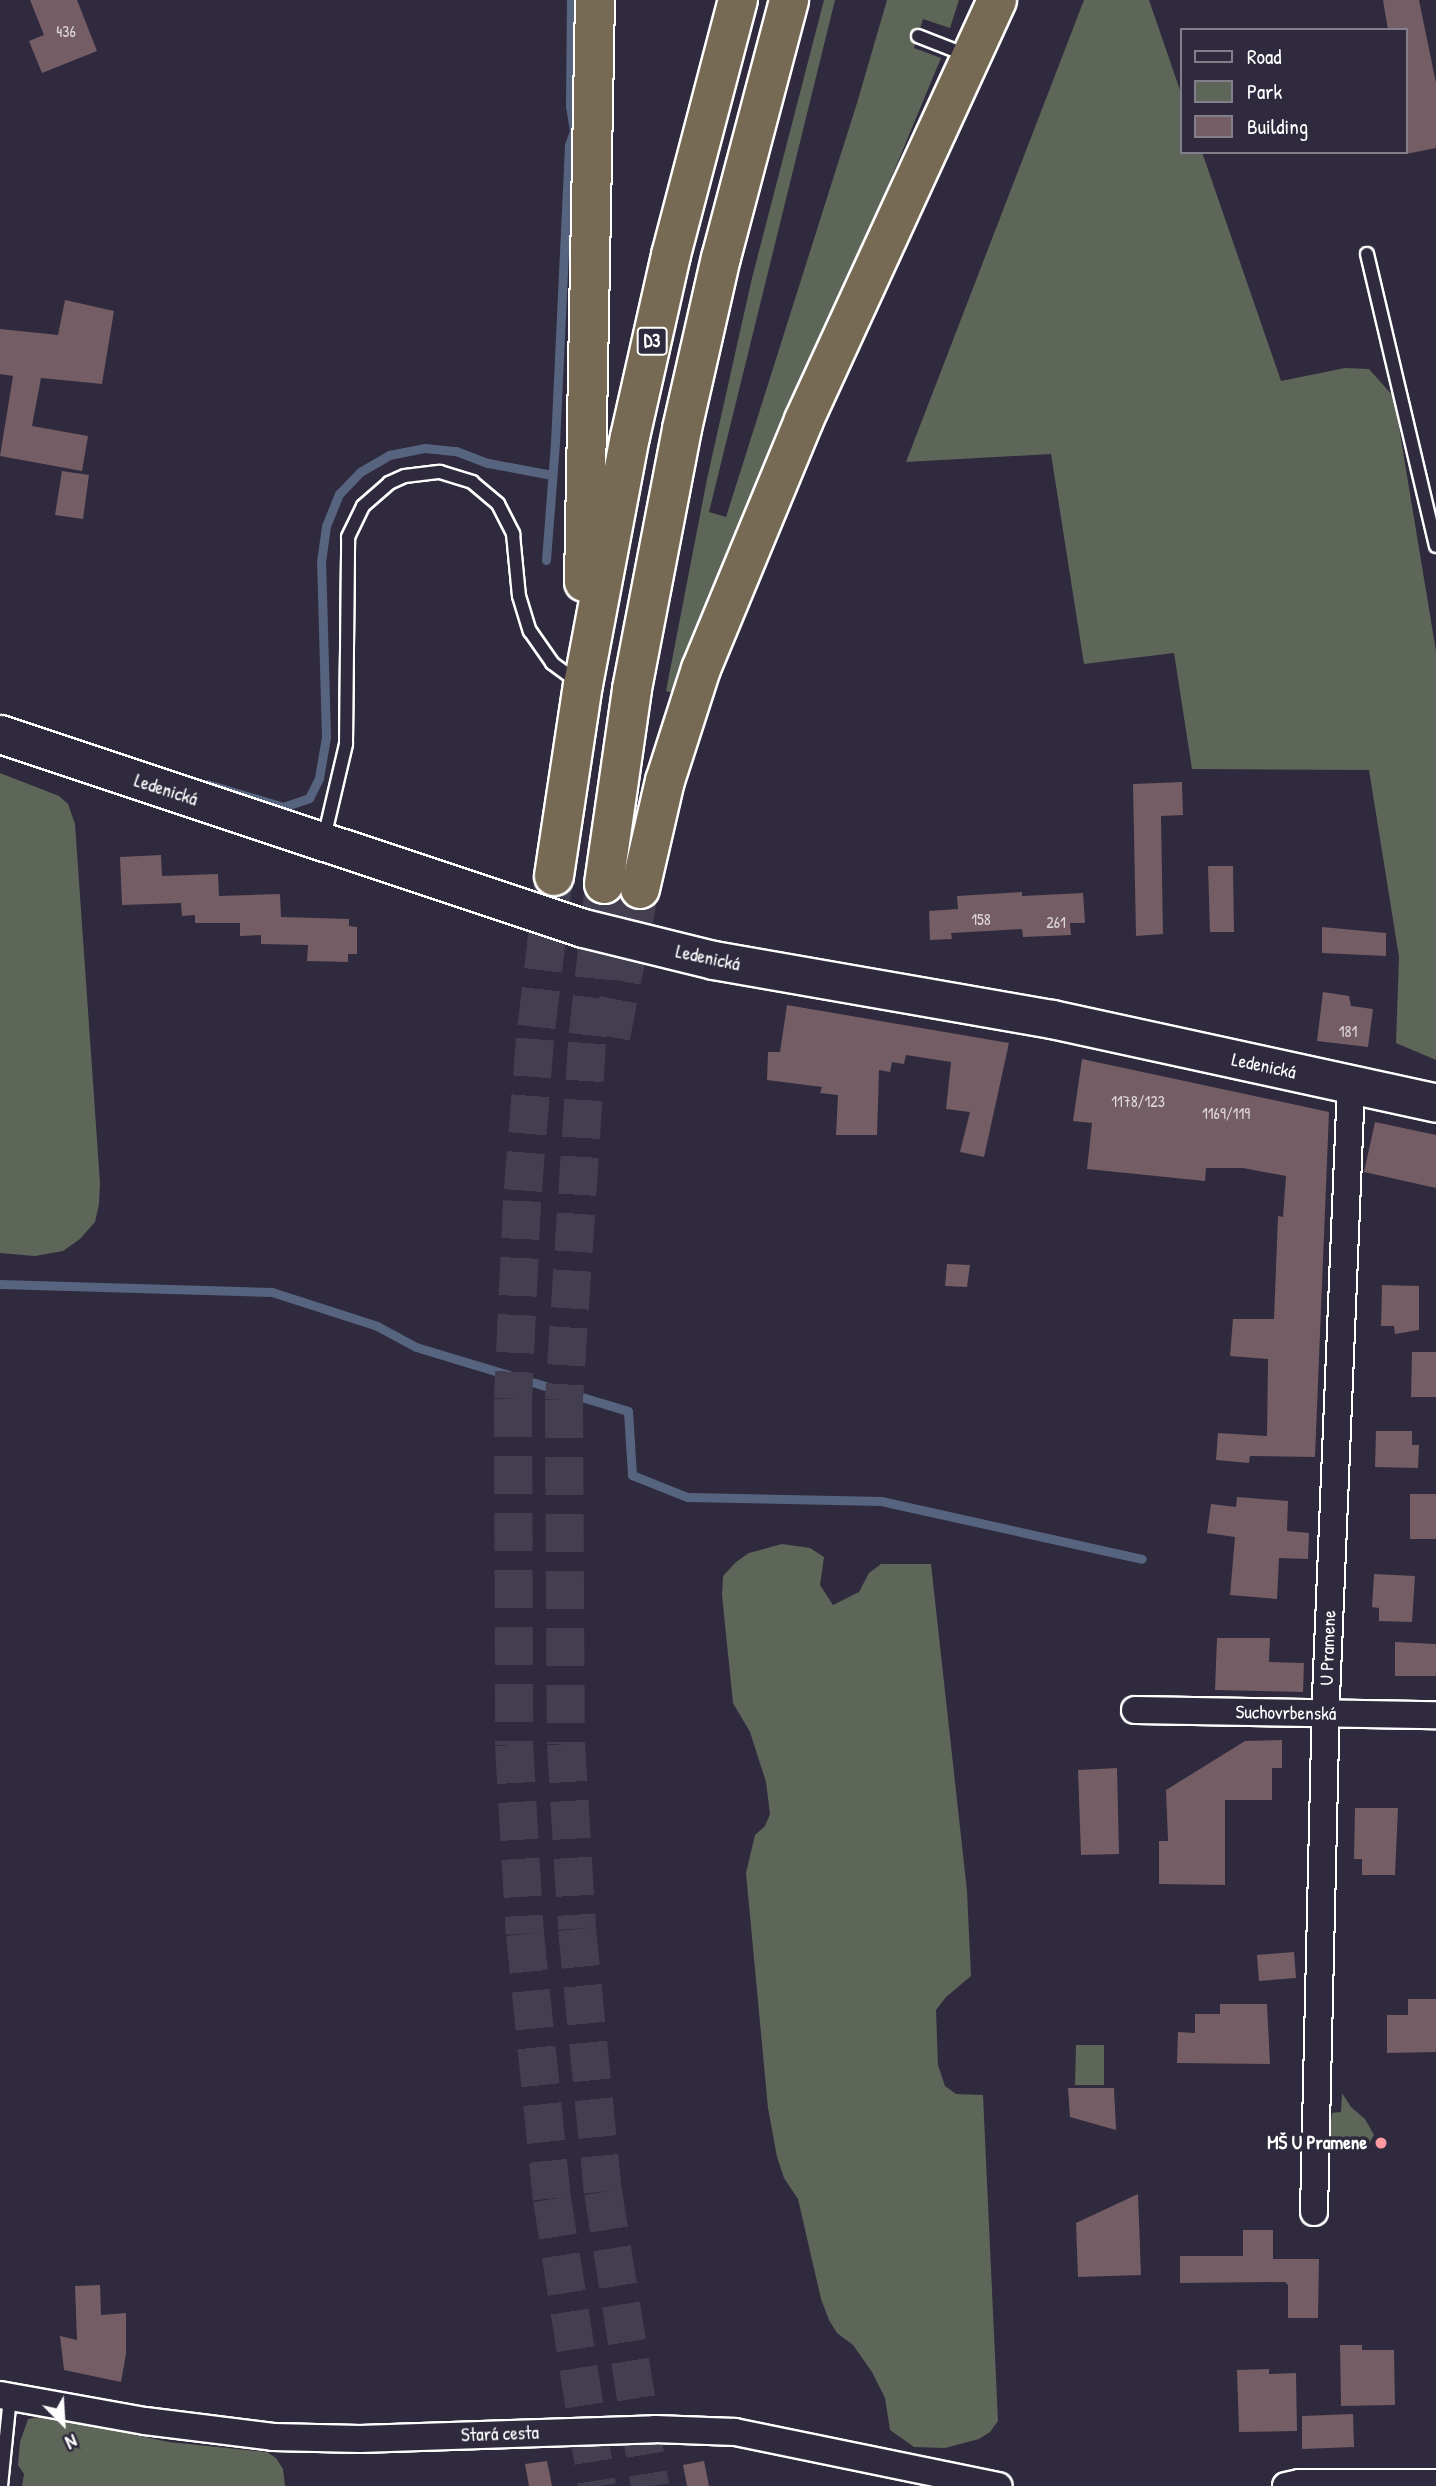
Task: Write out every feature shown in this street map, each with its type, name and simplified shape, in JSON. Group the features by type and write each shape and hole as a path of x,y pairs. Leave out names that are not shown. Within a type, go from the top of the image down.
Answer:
{"highway":[{"name":"D3","path":"583,685 589,210 595,0"},
{"name":"D3","path":"554,876 583,685 630,437 662,294 738,0"},
{"path":"789,0 721,258 682,429 632,689 622,886 666,781 701,670 804,420 950,96 997,0"},
{"path":"950,96 982,0"}],"main road":[{"name":"Ledenická","path":"0,734 583,928 713,960 890,993 1052,1019 1436,1103"}],"street":[{"name":"U Pramene","path":"1314,2212 1326,1714 1351,1085"},
{"name":"Suchovrbenská","path":"1135,1710 1436,1715"},
{"name":"Stará cesta","path":"5,2396 159,2423 273,2437 360,2439 655,2429 735,2432 999,2486"},
{"path":"1286,2486 1298,2483 1436,2483"}],"lane":[{"path":"918,36 964,54"},
{"path":"1367,254 1436,546"},
{"path":"323,842 346,744 348,537 363,506 389,483 414,474 440,472 472,482 498,504 513,534 519,596 530,631 552,663 583,685"},
{"path":"1,2486 5,2396"}],"green space":[{"path":"824,0 835,0 709,512 726,517 887,0 959,0 950,28 923,19 914,48 941,58 677,694 666,691 707,479 752,278"},
{"path":"1084,0 1149,0 1180,90 1180,154 1203,154 1281,381 1345,368 1369,369 1394,397 1436,651 1436,1060 1396,1043 1399,957 1369,770 1192,769 1174,653 1084,664 1051,454 906,462"},
{"path":"0,773 59,796 68,804 75,824 100,1183 99,1204 95,1222 80,1239 63,1251 35,1256 0,1253"},
{"path":"782,1544 810,1548 824,1557 820,1585 833,1605 859,1592 869,1573 881,1564 931,1564 967,1891 971,1976 946,1997 936,2010 938,2065 945,2086 956,2094 983,2095 998,2421 990,2432 979,2439 945,2448 914,2447 890,2430 885,2398 872,2372 853,2345 837,2333 829,2320 821,2299 798,2199 784,2178 777,2157 768,2108 746,1873 755,1835 765,1826 770,1814 766,1782 750,1732 733,1703 722,1595 723,1576 736,1562 749,1553"},
{"path":"1076,2045 1104,2045 1104,2085 1075,2085"},
{"path":"1342,2093 1351,2107 1365,2119 1374,2135 1369,2144 1337,2151 1329,2137 1332,2113 1341,2112"},
{"path":"44,2416 169,2442 267,2452 276,2458 283,2469 285,2486 22,2486 24,2474 18,2465 20,2442 28,2419"}],"building":[{"path":"30,0 77,0 97,51 42,73 29,41 44,35"},
{"path":"1383,0 1419,0 1436,83 1436,148 1408,154 1408,28 1388,28"},
{"path":"65,300 114,311 102,384 41,378 32,426 88,436 82,471 0,456 13,376 0,374 0,329 58,335"},
{"path":"62,471 89,475 83,519 55,515"},
{"path":"1182,782 1183,815 1161,816 1163,934 1136,936 1133,784"},
{"path":"161,855 162,876 218,874 219,896 280,894 281,917 349,919 349,926 357,927 357,954 348,954 348,962 307,961 308,945 261,944 261,935 240,936 240,923 195,923 195,915 182,916 181,903 122,905 120,857"},
{"path":"1208,866 1233,866 1234,932 1210,932"},
{"path":"1022,892 1022,896 1083,893 1085,923 1070,923 1071,935 1023,937 1022,929 951,933 952,939 930,940 929,911 958,909 957,896"},
{"path":"1322,927 1386,933 1386,956 1322,953"},
{"path":"1323,992 1349,996 1351,1006 1373,1009 1368,1047 1317,1041"},
{"path":"787,1005 1009,1043 984,1157 960,1152 970,1112 946,1109 951,1062 906,1055 904,1064 892,1062 890,1072 879,1070 877,1135 836,1135 838,1095 820,1093 822,1087 767,1080 768,1052 780,1052"},
{"path":"1082,1059 1329,1112 1315,1457 1250,1456 1249,1463 1216,1460 1218,1433 1267,1436 1268,1359 1230,1356 1233,1319 1274,1319 1278,1216 1283,1217 1286,1176 1243,1168 1206,1168 1205,1181 1087,1169 1092,1123 1073,1121"},
{"path":"1375,1122 1436,1135 1436,1188 1364,1172"},
{"path":"947,1264 970,1265 967,1287 945,1286"},
{"path":"1382,1285 1419,1286 1419,1330 1395,1334 1394,1326 1381,1326"},
{"path":"1412,1352 1436,1352 1436,1397 1411,1397"},
{"path":"1376,1431 1412,1431 1412,1445 1419,1445 1418,1468 1375,1467"},
{"path":"1410,1494 1436,1494 1436,1539 1410,1539"},
{"path":"1237,1497 1288,1501 1287,1531 1309,1533 1308,1559 1279,1558 1277,1599 1230,1595 1235,1537 1207,1533 1211,1504 1236,1507"},
{"path":"1374,1574 1415,1576 1412,1622 1379,1621 1379,1608 1372,1607"},
{"path":"1217,1638 1270,1638 1269,1662 1304,1663 1303,1692 1215,1690"},
{"path":"1395,1642 1436,1644 1436,1676 1395,1676"},
{"path":"1282,1740 1282,1768 1272,1768 1272,1800 1225,1800 1225,1885 1159,1884 1159,1841 1168,1841 1166,1790 1245,1741"},
{"path":"1117,1768 1119,1854 1081,1855 1078,1770"},
{"path":"1355,1808 1398,1808 1395,1875 1362,1875 1362,1859 1354,1859"},
{"path":"1294,1952 1296,1978 1259,1981 1257,1955"},
{"path":"1408,1999 1436,1999 1436,2052 1387,2053 1387,2015 1408,2015"},
{"path":"1220,2004 1267,2004 1270,2064 1177,2063 1178,2032 1195,2033 1195,2014 1220,2014"},
{"path":"1068,2088 1114,2088 1116,2130 1070,2117"},
{"path":"1138,2194 1141,2275 1078,2277 1076,2223"},
{"path":"1243,2230 1273,2230 1273,2259 1319,2259 1318,2318 1288,2318 1288,2285 1285,2282 1180,2283 1180,2256 1243,2256"},
{"path":"100,2285 101,2315 126,2313 126,2354 121,2382 64,2370 60,2336 77,2340 75,2286"},
{"path":"1340,2345 1362,2345 1362,2350 1394,2350 1395,2405 1341,2406"},
{"path":"1269,2369 1269,2374 1296,2373 1297,2431 1239,2432 1237,2370"},
{"path":"1353,2414 1354,2447 1302,2449 1302,2416"},
{"path":"547,2461 552,2486 529,2486 525,2464"},
{"path":"704,2461 709,2486 687,2486 683,2465"}],"waterway":[{"path":"546,560 555,443 569,145 574,131 570,107 571,0"},
{"path":"207,784 283,807 309,798 319,778 326,737 321,562 326,526 339,494 360,472 389,455 425,448 456,451 488,463 552,475"},
{"path":"0,1284 272,1292 377,1326 416,1347 628,1411 632,1475 687,1497 881,1501 1142,1559"}],"tunnel":[{"path":"554,876 535,1039 522,1201 513,1399 514,1745 525,1934 552,2199 597,2486"},
{"path":"604,884 587,1043 564,1400 566,1744 577,1929 603,2192 650,2486"},
{"path":"611,1037 640,889"}],"place":[{"name":"MŠ U Pramene","path":"1381,2143"}]}
